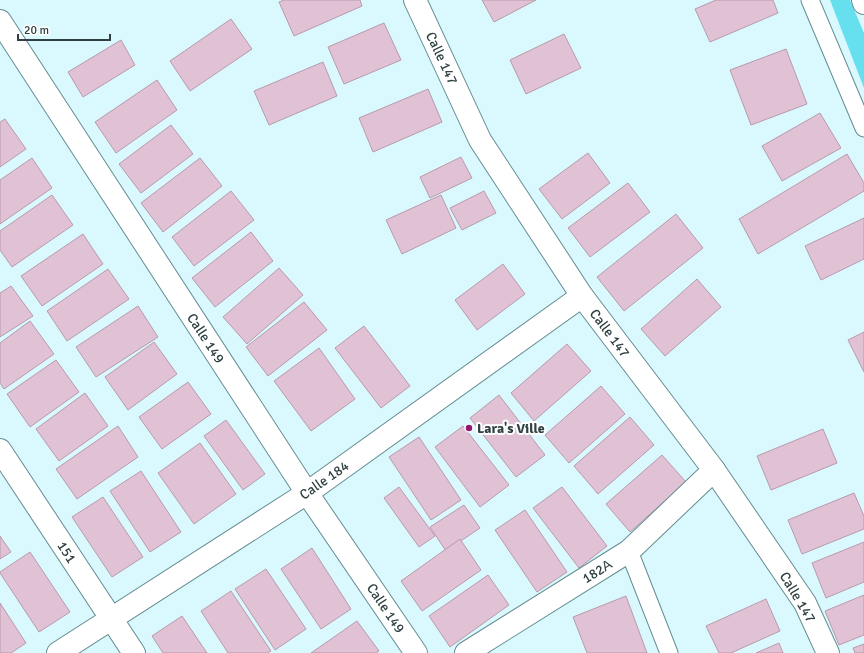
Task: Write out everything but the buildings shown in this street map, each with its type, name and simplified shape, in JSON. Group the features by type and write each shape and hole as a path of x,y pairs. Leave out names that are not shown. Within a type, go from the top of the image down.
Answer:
{"street":[{"name":"Calle 147","path":"415,0 480,140 582,296 714,470 805,603 828,653"},
{"name":"Calle 149","path":"0,21 307,493 416,653"},
{"name":"Calle 184","path":"58,653 307,493 582,296"},
{"name":"151","path":"0,450 134,653"},
{"name":"182А","path":"466,653 628,551 714,470"}],"lane":[{"path":"810,0 864,128"},
{"path":"628,551 669,653"}],"shaded area":[{"path":"830,0 850,0 864,33 864,88"}],"place":[{"name":"Lara's Ville","path":"469,428"}]}
